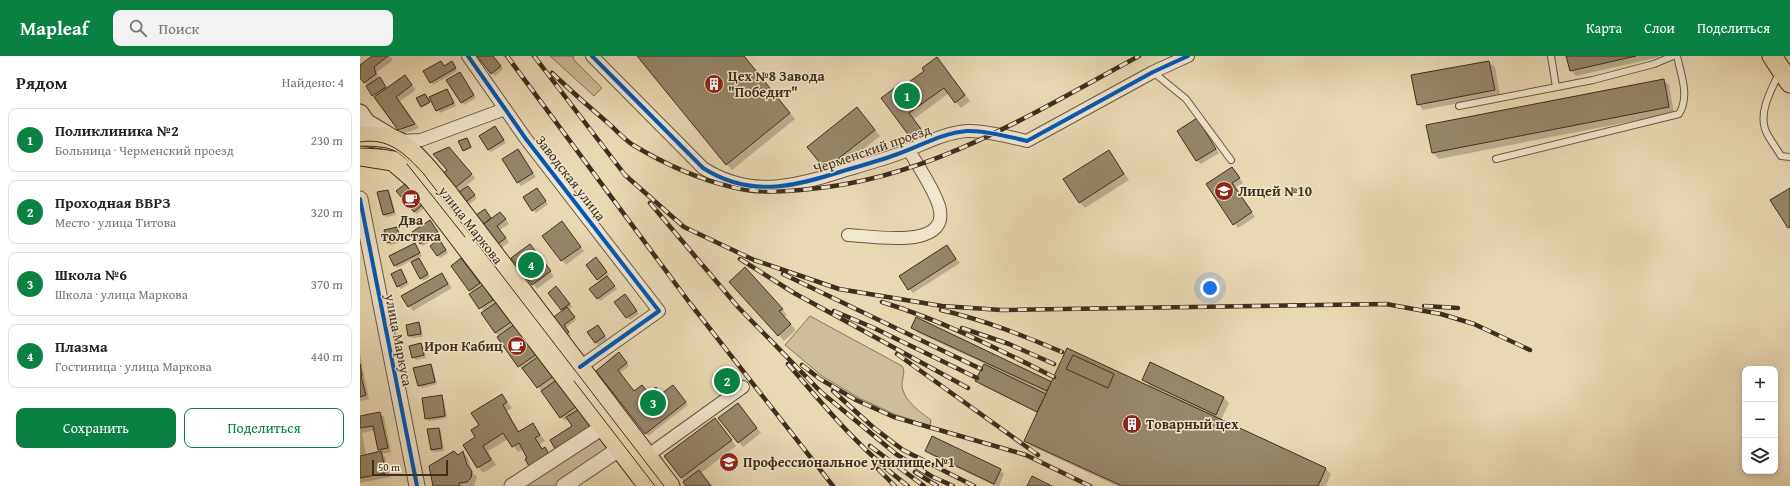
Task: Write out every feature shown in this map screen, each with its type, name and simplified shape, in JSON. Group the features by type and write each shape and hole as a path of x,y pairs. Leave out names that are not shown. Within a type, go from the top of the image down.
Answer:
{"main road":[{"name":"улица Маркова","path":"360,113 366,122 397,141 422,162 450,196 580,367 611,422 627,444 648,486"},
{"path":"360,136 375,136 397,141"},
{"name":"улица Маркова","path":"360,156 383,158 393,161 414,179 534,339 611,422"},
{"name":"улица Маркова","path":"627,444 647,456 670,486"}],"street":[{"name":"Заводская улица","path":"468,56 505,109 659,311 580,367"},
{"name":"Черменский проезд","path":"592,56 702,168 717,177 744,185 766,187 800,184 896,155 944,136 968,131 1008,136 1027,141 1154,72 1188,56"},
{"path":"397,141 421,140 505,109"},
{"path":"848,235 907,238 919,237 924,236 934,230 940,222 939,206 908,149"},
{"name":"улица Маркуса","path":"360,199 416,486"},
{"path":"647,456 743,387"},
{"path":"512,486 611,422"},
{"path":"564,486 627,444"}],"lane":[{"path":"1551,56 1556,87"},
{"path":"1459,106 1593,80 1654,64 1673,56"},
{"path":"1496,159 1679,114 1684,106 1684,88 1677,56"},
{"path":"1154,72 1186,99 1230,160"},
{"path":"1784,74 1768,98 1764,117 1765,129 1781,156 1790,157"}],"shaded area":[{"path":"550,56 573,56 574,60 602,88 594,96"},
{"path":"810,316 902,366 904,373 902,385 905,396 931,420 930,426 894,414 859,398 822,376 785,345"},
{"path":"602,435 613,450 556,486 524,486"}],"building":[{"path":"372,56 388,56 374,67 376,74 364,83 360,78 360,65"},
{"path":"477,56 493,56 501,66 491,74"},
{"name":"Цех №8 Завода \"Победит\"","path":"637,56 744,56 790,113 726,165"},
{"path":"1566,56 1636,56 1570,71"},
{"path":"937,57 965,95 955,103 944,88 909,113 921,129 910,137 881,98 896,87 898,90 924,71 922,68"},
{"path":"441,61 444,66 452,61 456,68 430,83 423,71"},
{"path":"1489,61 1495,90 1417,105 1411,75"},
{"path":"460,72 474,95 461,103 446,80"},
{"path":"405,75 412,85 396,97 415,124 398,130 374,97"},
{"path":"380,77 386,87 372,96 366,86"},
{"path":"1664,79 1669,107 1432,153 1426,125"},
{"path":"447,89 454,103 436,111 429,97"},
{"path":"425,94 430,102 421,107 416,98"},
{"path":"857,107 875,130 825,169 807,147"},
{"path":"1197,118 1216,149 1196,161 1177,131"},
{"path":"495,126 504,140 488,150 479,136"},
{"path":"467,138 471,147 463,151 458,141"},
{"path":"449,147 472,174 450,192 438,177 447,170 433,154"},
{"path":"518,149 533,173 517,183 502,159"},
{"path":"1109,150 1124,174 1079,203 1063,179"},
{"path":"1232,167 1240,178 1232,183 1252,212 1233,225 1206,184"},
{"path":"405,184 422,205 414,212 396,191"},
{"path":"468,186 475,195 463,204 456,194"},
{"path":"537,188 546,201 532,211 523,197"},
{"path":"1790,188 1790,227 1788,228 1770,200"},
{"path":"388,190 394,212 383,215 377,192"},
{"path":"485,209 491,218 477,229 473,217"},
{"path":"500,212 506,219 497,226 506,238 492,248 477,229"},
{"path":"430,220 438,232 420,244 412,232"},
{"path":"562,221 581,247 561,261 542,236"},
{"path":"397,227 400,239 387,243 384,230"},
{"path":"439,239 446,250 437,256 430,246"},
{"path":"415,243 420,253 394,266 389,256"},
{"path":"530,244 551,271 532,285 511,258"},
{"path":"947,245 956,259 908,290 899,276"},
{"path":"596,257 607,272 597,280 586,265"},
{"path":"419,258 428,274 420,279 411,262"},
{"path":"461,258 480,283 469,291 451,266"},
{"path":"745,267 783,309 779,311 791,324 778,336 729,282"},
{"path":"401,269 407,282 397,287 391,274"},
{"path":"442,273 448,284 408,307 401,296"},
{"path":"607,276 615,286 597,299 589,289"},
{"path":"483,285 493,300 479,309 469,294"},
{"path":"556,286 570,304 561,310 548,293"},
{"path":"625,294 637,311 626,318 614,302"},
{"path":"497,302 511,322 495,333 481,313"},
{"path":"567,307 575,317 564,325 569,332 560,339 547,322"},
{"path":"916,317 1052,382 1047,391 911,328"},
{"path":"419,322 421,334 408,336 406,325"},
{"name":"Ирон Кабиц","path":"515,324 537,354 518,367 497,337"},
{"path":"598,325 605,336 595,343 587,332"},
{"path":"421,343 424,355 412,358 409,346"},
{"name":"Товарный цех","path":"1067,348 1326,468 1318,486 1122,486 1024,441"},
{"path":"619,352 627,363 618,370 634,391 642,385 646,390 652,390 656,387 661,394 673,385 686,402 645,434 596,371"},
{"path":"1073,355 1114,374 1108,388 1066,369"},
{"path":"539,356 554,376 537,388 522,368"},
{"path":"1150,362 1224,397 1216,415 1142,380"},
{"path":"360,364 361,376 366,395 360,397"},
{"path":"431,364 435,382 418,386 413,368"},
{"path":"984,364 1046,394 1037,412 975,381"},
{"path":"728,373 735,383 727,390 719,380"},
{"path":"558,379 577,406 560,418 541,391"},
{"path":"502,394 507,402 503,405 518,432 533,423 540,435 535,438 542,449 545,447 550,456 530,468 525,459 527,458 519,443 512,447 503,433 483,446 491,460 477,468 463,445 475,437 471,430 479,425 471,413"},
{"path":"442,395 445,416 425,419 422,398"},
{"path":"738,403 757,428 738,443 718,418"},
{"path":"581,408 594,428 557,452 550,440 572,426 566,417"},
{"path":"380,412 388,448 378,450 373,426 360,428 360,416"},
{"path":"715,418 732,440 681,478 664,456"},
{"path":"439,428 442,448 431,450 427,429"},
{"path":"932,436 1001,469 994,484 925,451"},
{"path":"381,451 386,473 360,478 360,456"},
{"path":"454,451 458,455 463,451 467,465 472,471 471,478 467,482 459,483 460,486 433,486 429,466"},
{"path":"699,470 711,486 686,486 683,482"},
{"path":"1032,476 1052,486 1027,486"}],"tram line":[{"path":"360,142 380,142 396,148 410,159 423,173 664,486"},
{"path":"360,148 382,149"},
{"path":"407,164 465,237"},
{"path":"574,381 655,486"}],"railway":[{"path":"507,56 689,302 833,486"},
{"path":"534,56 625,175 684,227 754,260 839,289 942,306 1001,310 1386,304 1441,314 1474,324 1530,350"},
{"path":"552,73 626,140 656,158 693,175 719,184 741,189 780,191 810,189 855,182 898,171 940,157 1021,120 1139,56"},
{"path":"650,203 738,307 821,392 896,454 931,476 953,486"},
{"path":"740,259 794,293 968,388"},
{"path":"783,274 981,369"},
{"path":"882,302 948,326 1054,377"},
{"path":"1424,306 1458,308"},
{"path":"941,310 1003,328 1062,352"},
{"path":"834,311 874,328 977,378"},
{"path":"962,328 1009,344 1054,364"},
{"path":"897,354 1038,455"},
{"path":"788,364 830,413 860,444 875,459 908,486"},
{"path":"802,365 820,379 856,400 894,417 1026,455 1090,486"},
{"path":"833,391 874,428 903,450 974,486"},
{"path":"870,446 924,486"},
{"path":"878,469 895,486"},
{"path":"915,472 937,486"}],"cycle path":[{"path":"468,56 526,139 659,311 580,367"},
{"path":"592,56 703,168 720,177 738,183 772,187 807,182 825,177 904,152 939,137 957,132 967,131 997,134 1027,141 1153,72 1188,56"},
{"path":"360,199 417,486"}],"place":[{"name":"Цех №8 Завода \"Победит\"","path":"714,84"},
{"name":"Поликлиника №2","path":"907,96"},
{"name":"Лицей №10","path":"1224,191"},
{"name":"Два толстяка","path":"411,199"},
{"name":"Плазма","path":"531,265"},
{"name":"Ирон Кабиц","path":"517,346"},
{"name":"Проходная ВВРЗ","path":"727,381"},
{"name":"Школа №6","path":"653,403"},
{"name":"Товарный цех","path":"1132,424"},
{"name":"Профессиональное училище №1","path":"729,462"}]}
